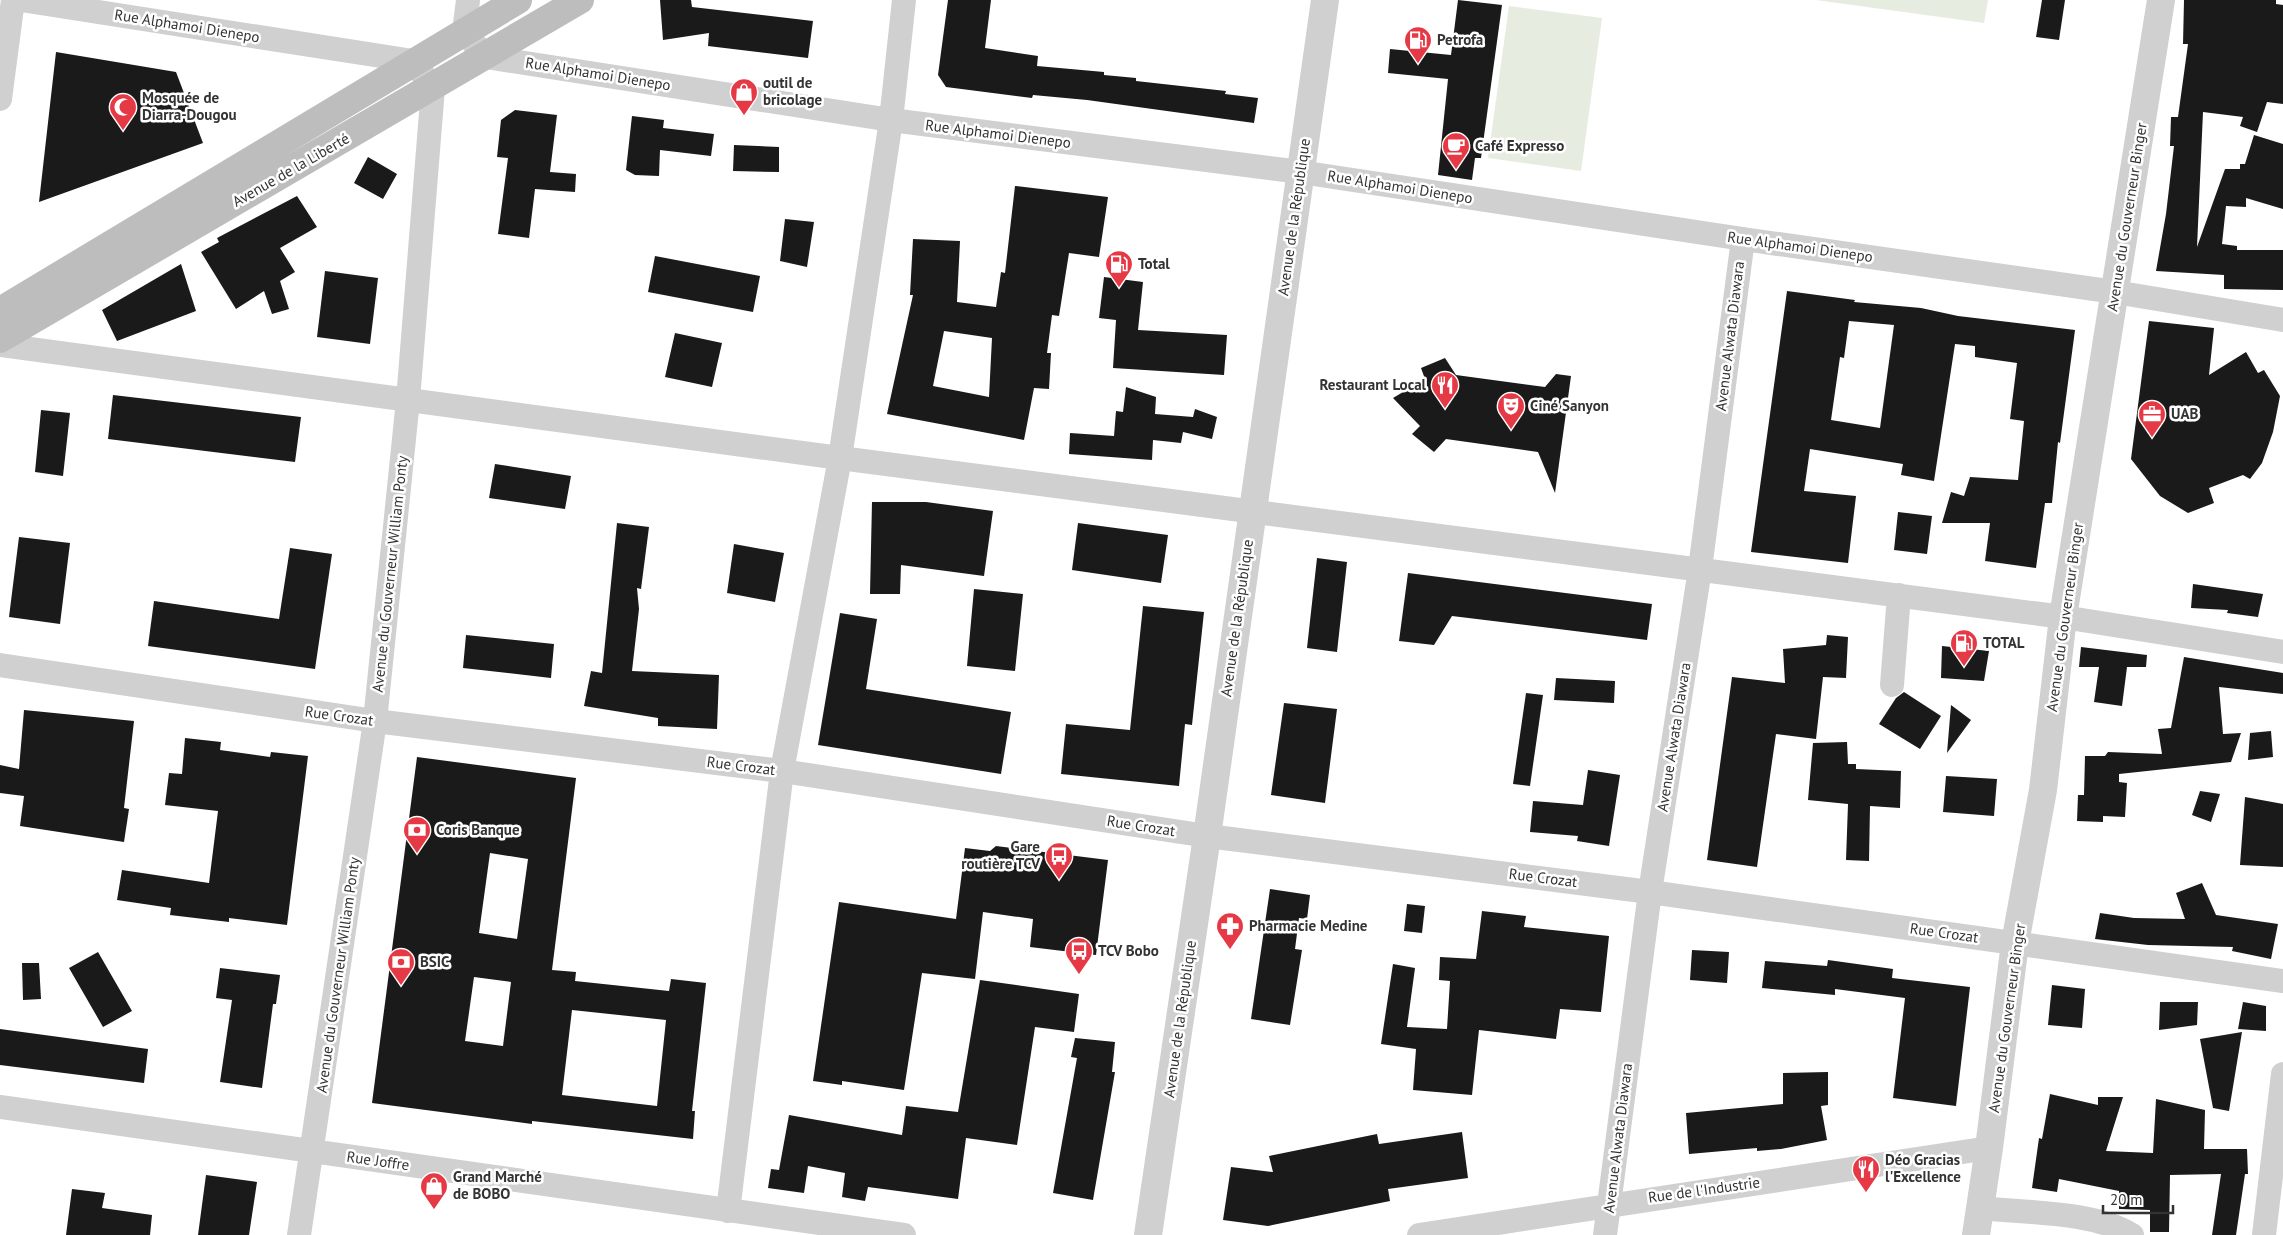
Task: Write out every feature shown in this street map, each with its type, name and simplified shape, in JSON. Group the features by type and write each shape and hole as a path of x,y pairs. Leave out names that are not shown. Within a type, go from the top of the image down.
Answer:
{"main road":[{"name":"Avenue de la Liberté","path":"0,311 413,61 518,0"},
{"name":"Avenue de la Liberté","path":"0,339 486,57 580,0"}],"street":[{"path":"0,99 13,0"},
{"name":"Rue Alphamoi Dienepo","path":"21,0 413,61"},
{"path":"468,0 464,32 486,57"},
{"path":"728,1212 782,771 840,458 891,120 904,0"},
{"name":"Avenue de la République","path":"1148,1235 1207,836 1325,0"},
{"name":"Avenue du Gouverneur Binger","path":"1976,1235 2015,943 2043,790 2063,618 2161,0"},
{"name":"Rue Alphamoi Dienepo","path":"486,57 891,120 1300,172 1743,239 2116,292 2283,320"},
{"path":"413,61 432,88"},
{"name":"Avenue du Gouverneur William Ponty","path":"299,1235 375,721 408,400 432,88"},
{"name":"Avenue Alwata Diawara","path":"1605,1235 1650,892 1700,569 1743,239"},
{"path":"0,345 840,458 1700,569 2063,618 2283,652"},
{"path":"1892,685 1899,596"},
{"name":"Rue Crozat","path":"0,665 375,721 782,771 1207,836 1650,892 2283,981"},
{"path":"2264,1235 2283,1074"},
{"name":"Rue Joffre","path":"0,1107 728,1212 904,1235"},
{"name":"Rue de l'Industrie","path":"1419,1235 1610,1204 1989,1148"},
{"path":"1980,1208 2094,1219 2118,1226 2132,1235"}],"shaded area":[{"path":"1816,0 1988,0 1984,23"},
{"path":"1509,6 1602,18 1581,171 1488,158"}],"building":[{"path":"660,0 691,0 692,7 813,21 808,58 708,46 709,33 663,40"},
{"path":"948,0 991,0 985,48 1038,56 1037,66 1104,72 1104,75 1136,78 1136,81 1226,91 1225,94 1258,98 1254,123 1087,100 1033,95 1032,98 946,87 938,75"},
{"path":"1458,0 1502,5 1481,158 1475,158 1472,180 1438,175 1448,79 1388,73 1390,49 1451,55"},
{"path":"2042,0 2065,0 2059,40 2036,37"},
{"path":"2184,0 2276,0 2276,4 2283,5 2283,104 2267,102 2257,132 2240,126 2243,117 2203,112 2197,247 2225,169 2240,169 2240,164 2245,164 2254,135 2283,144 2283,209 2246,198 2246,207 2226,206 2222,244 2237,246 2237,250 2283,250 2283,290 2224,289 2224,275 2156,271 2166,214 2174,146 2170,146 2171,117 2178,117 2188,44 2183,44"},
{"name":"Mosquée de Diarra-Dougou","path":"56,52 176,72 203,143 39,202"},
{"path":"515,110 557,115 550,172 576,174 575,192 535,189 529,238 498,234 508,158 497,157 501,120"},
{"path":"632,116 664,120 663,128 714,134 711,156 660,150 659,176 635,175 626,170"},
{"path":"734,145 779,147 779,172 733,171"},
{"path":"368,157 397,174 383,199 354,183"},
{"path":"1015,186 1108,197 1099,257 1069,253 1059,316 1052,315 1047,353 1051,353 1049,389 1034,388 1024,440 887,414 913,295 910,295 913,239 960,241 957,302 996,307 1001,272 1005,273","holes":["944,331 992,338 989,397 933,386"]},
{"path":"297,196 317,227 280,248 295,272 280,281 289,309 272,314 264,291 236,309 201,252 219,242 217,238"},
{"path":"785,219 814,222 807,267 780,261"},
{"path":"655,256 760,276 753,312 648,292"},
{"path":"181,264 196,311 117,341 102,310"},
{"path":"325,271 378,278 370,344 317,337"},
{"path":"1104,277 1143,282 1138,330 1227,335 1224,375 1113,368 1116,320 1099,318"},
{"path":"1787,291 1855,300 1854,302 1921,308 1958,316 2075,330 2060,443 2058,442 2052,503 2045,503 2036,568 1985,561 1990,523 1942,523 1951,492 1964,496 1970,477 2018,480 2024,421 2010,419 2017,363 1975,357 1975,346 1955,344 1934,481 1901,475 1903,464 1810,449 1804,491 1856,496 1848,563 1751,552","holes":["1849,321 1894,325 1880,428 1831,420 1840,357 1844,358"]},
{"path":"2149,321 2214,328 2209,375 2246,352 2258,373 2264,370 2280,396 2273,432 2262,463 2250,479 2243,475 2209,488 2214,503 2188,513 2160,496 2131,459"},
{"path":"675,333 722,343 712,387 665,377"},
{"name":"Ciné Sanyon","path":"1445,358 1456,375 1545,387 1556,374 1571,376 1555,493 1538,452 1446,439 1434,452 1412,434 1420,426 1393,398 1425,379 1421,368"},
{"path":"1126,387 1156,397 1155,414 1193,417 1195,409 1217,417 1212,439 1183,432 1181,443 1153,440 1152,460 1069,454 1070,433 1114,436 1116,411 1123,412"},
{"path":"113,395 301,417 295,462 108,439"},
{"path":"41,410 70,413 63,476 35,472"},
{"path":"495,464 571,476 565,509 489,498"},
{"path":"872,502 926,502 993,511 984,576 901,565 900,594 870,594"},
{"path":"1898,512 1932,516 1927,554 1894,550"},
{"path":"617,523 649,527 641,589 637,588 639,609 632,671 719,675 717,729 658,726 658,718 584,706 591,671 602,673"},
{"path":"1078,523 1168,535 1161,583 1072,570"},
{"path":"19,537 70,543 60,624 9,617"},
{"path":"734,544 784,553 775,602 727,593"},
{"path":"290,548 332,554 315,669 148,646 154,601 279,619"},
{"path":"1317,558 1347,562 1337,652 1307,648"},
{"path":"1408,573 1652,604 1647,640 1452,616 1434,645 1399,641"},
{"path":"2193,584 2263,594 2258,617 2227,613 2228,610 2191,608"},
{"path":"974,589 1023,594 1015,671 967,666"},
{"path":"1143,606 1204,612 1192,725 1185,724 1179,786 1061,774 1066,724 1130,730"},
{"path":"840,613 877,619 866,689 1011,712 1001,774 818,745"},
{"path":"466,635 554,644 551,678 463,668"},
{"path":"1827,635 1848,637 1846,678 1823,677 1816,739 1776,734 1757,867 1707,860 1732,677 1785,683 1783,649 1826,645"},
{"path":"1942,646 1989,651 1984,681 1941,678"},
{"path":"2081,647 2147,655 2146,667 2127,667 2122,706 2094,702 2099,667 2079,667"},
{"path":"2184,657 2283,673 2283,694 2219,687 2223,734 2241,733 2231,762 2119,774 2119,782 2127,783 2125,817 2103,816 2103,822 2077,821 2078,795 2084,795 2085,756 2105,756 2108,752 2162,754 2158,729 2171,728"},
{"path":"1556,678 1615,681 1614,703 1554,700"},
{"path":"1904,692 1941,716 1920,749 1879,724 1896,698"},
{"path":"1526,693 1543,695 1530,786 1513,784"},
{"path":"1284,703 1337,709 1325,803 1271,795"},
{"path":"1951,705 1971,720 1947,753"},
{"path":"24,710 134,721 124,808 129,809 124,842 20,826 24,796 0,793 0,765 19,769"},
{"path":"2271,731 2273,757 2248,760 2250,733"},
{"path":"185,738 221,742 220,750 270,757 271,752 308,756 287,925 229,918 229,922 170,915 171,908 117,900 122,870 209,883 218,811 165,805 169,773 182,774"},
{"path":"1847,742 1848,764 1856,764 1856,769 1901,771 1900,808 1870,806 1869,861 1846,860 1848,804 1808,800 1813,743"},
{"path":"417,757 576,778 552,970 576,972 575,981 669,991 671,979 706,983 692,1111 695,1111 693,1139 532,1121 532,1124 372,1103","holes":["490,853 528,859 517,939 479,933","474,977 511,982 503,1046 465,1041","572,1010 666,1020 657,1106 562,1095"]},
{"path":"1588,770 1620,775 1609,846 1577,841 1578,836 1530,832 1533,801 1583,805"},
{"path":"1946,776 1997,779 1994,816 1943,812"},
{"path":"2200,791 2220,794 2211,822 2192,815"},
{"path":"2245,797 2283,804 2283,867 2240,865"},
{"path":"996,846 1108,860 1096,955 1030,947 1033,919 983,912 975,979 922,973 904,1090 842,1081 842,1085 813,1081 839,902 956,919 965,848 990,851"},
{"path":"2202,883 2216,915 2278,924 2271,959 2232,951 2233,947 2148,945 2095,939 2100,913 2134,918 2185,919 2176,893"},
{"path":"1270,889 1310,895 1307,919 1299,918 1295,949 1302,950 1290,1025 1251,1019"},
{"path":"1407,904 1425,906 1422,933 1404,931"},
{"path":"1482,911 1526,916 1524,927 1609,936 1601,1012 1560,1009 1556,1039 1479,1030 1472,1095 1413,1090 1416,1049 1381,1044 1393,964 1415,968 1407,1027 1447,1029 1450,981 1439,980 1440,957 1476,959"},
{"path":"1692,950 1729,952 1727,983 1690,980"},
{"path":"98,952 132,1011 103,1027 69,968"},
{"path":"1828,960 1893,969 1892,978 1970,987 1956,1106 1893,1098 1905,998 1835,989 1835,995 1762,988 1765,961 1827,966"},
{"path":"22,963 39,963 41,999 23,1000"},
{"path":"220,968 280,975 276,1004 273,1004 262,1088 220,1082 232,1000 216,998"},
{"path":"980,980 1079,994 1074,1032 1035,1027 1017,1145 966,1138 958,1199 868,1187 865,1201 842,1197 845,1173 808,1166 804,1193 768,1188 771,1169 779,1170 789,1115 902,1135 906,1106 958,1112"},
{"path":"2052,985 2085,989 2082,1028 2048,1025"},
{"path":"2160,1002 2198,1002 2197,1025 2159,1030"},
{"path":"2243,1002 2266,1006 2266,1031 2238,1029"},
{"path":"0,1029 148,1049 144,1083 0,1065"},
{"path":"2242,1032 2229,1111 2213,1108 2200,1039"},
{"path":"1075,1038 1115,1042 1112,1072 1115,1072 1093,1200 1053,1193 1077,1058 1071,1057"},
{"path":"1828,1072 1828,1105 1821,1106 1827,1140 1781,1149 1757,1151 1757,1148 1689,1154 1686,1113 1783,1104 1783,1073"},
{"path":"2050,1094 2098,1105 2098,1097 2123,1097 2106,1151 2153,1153 2156,1099 2205,1110 2204,1149 2247,1149 2248,1174 2245,1174 2236,1235 2212,1235 2221,1174 2170,1175 2169,1232 2150,1232 2150,1210 2119,1209 2119,1191 2059,1179 2057,1192 2032,1188 2039,1138 2042,1139"},
{"path":"1462,1132 1468,1178 1388,1189 1390,1201 1268,1226 1223,1220 1231,1167 1273,1172 1269,1156 1377,1134 1379,1144"},
{"path":"206,1175 257,1182 249,1235 198,1235"},
{"path":"72,1189 105,1193 102,1208 152,1215 150,1235 66,1235"}],"place":[{"name":"Petrofa","path":"1418,64"},
{"name":"outil de bricolage","path":"744,116"},
{"name":"Mosquée de Diarra-Dougou","path":"123,131"},
{"name":"Café Expresso","path":"1456,170"},
{"name":"Total","path":"1119,288"},
{"name":"Restaurant Local","path":"1445,409"},
{"name":"Ciné Sanyon","path":"1511,430"},
{"name":"UAB","path":"2152,438"},
{"name":"TOTAL","path":"1964,667"},
{"name":"Coris Banque","path":"417,854"},
{"name":"Gare routière TCV","path":"1059,880"},
{"name":"Pharmacie Medine","path":"1230,950"},
{"name":"TCV Bobo","path":"1079,975"},
{"name":"BSIC","path":"401,986"},
{"name":"Déo Gracias l'Excellence","path":"1866,1193"},
{"name":"Grand Marché de BOBO","path":"434,1210"}]}
